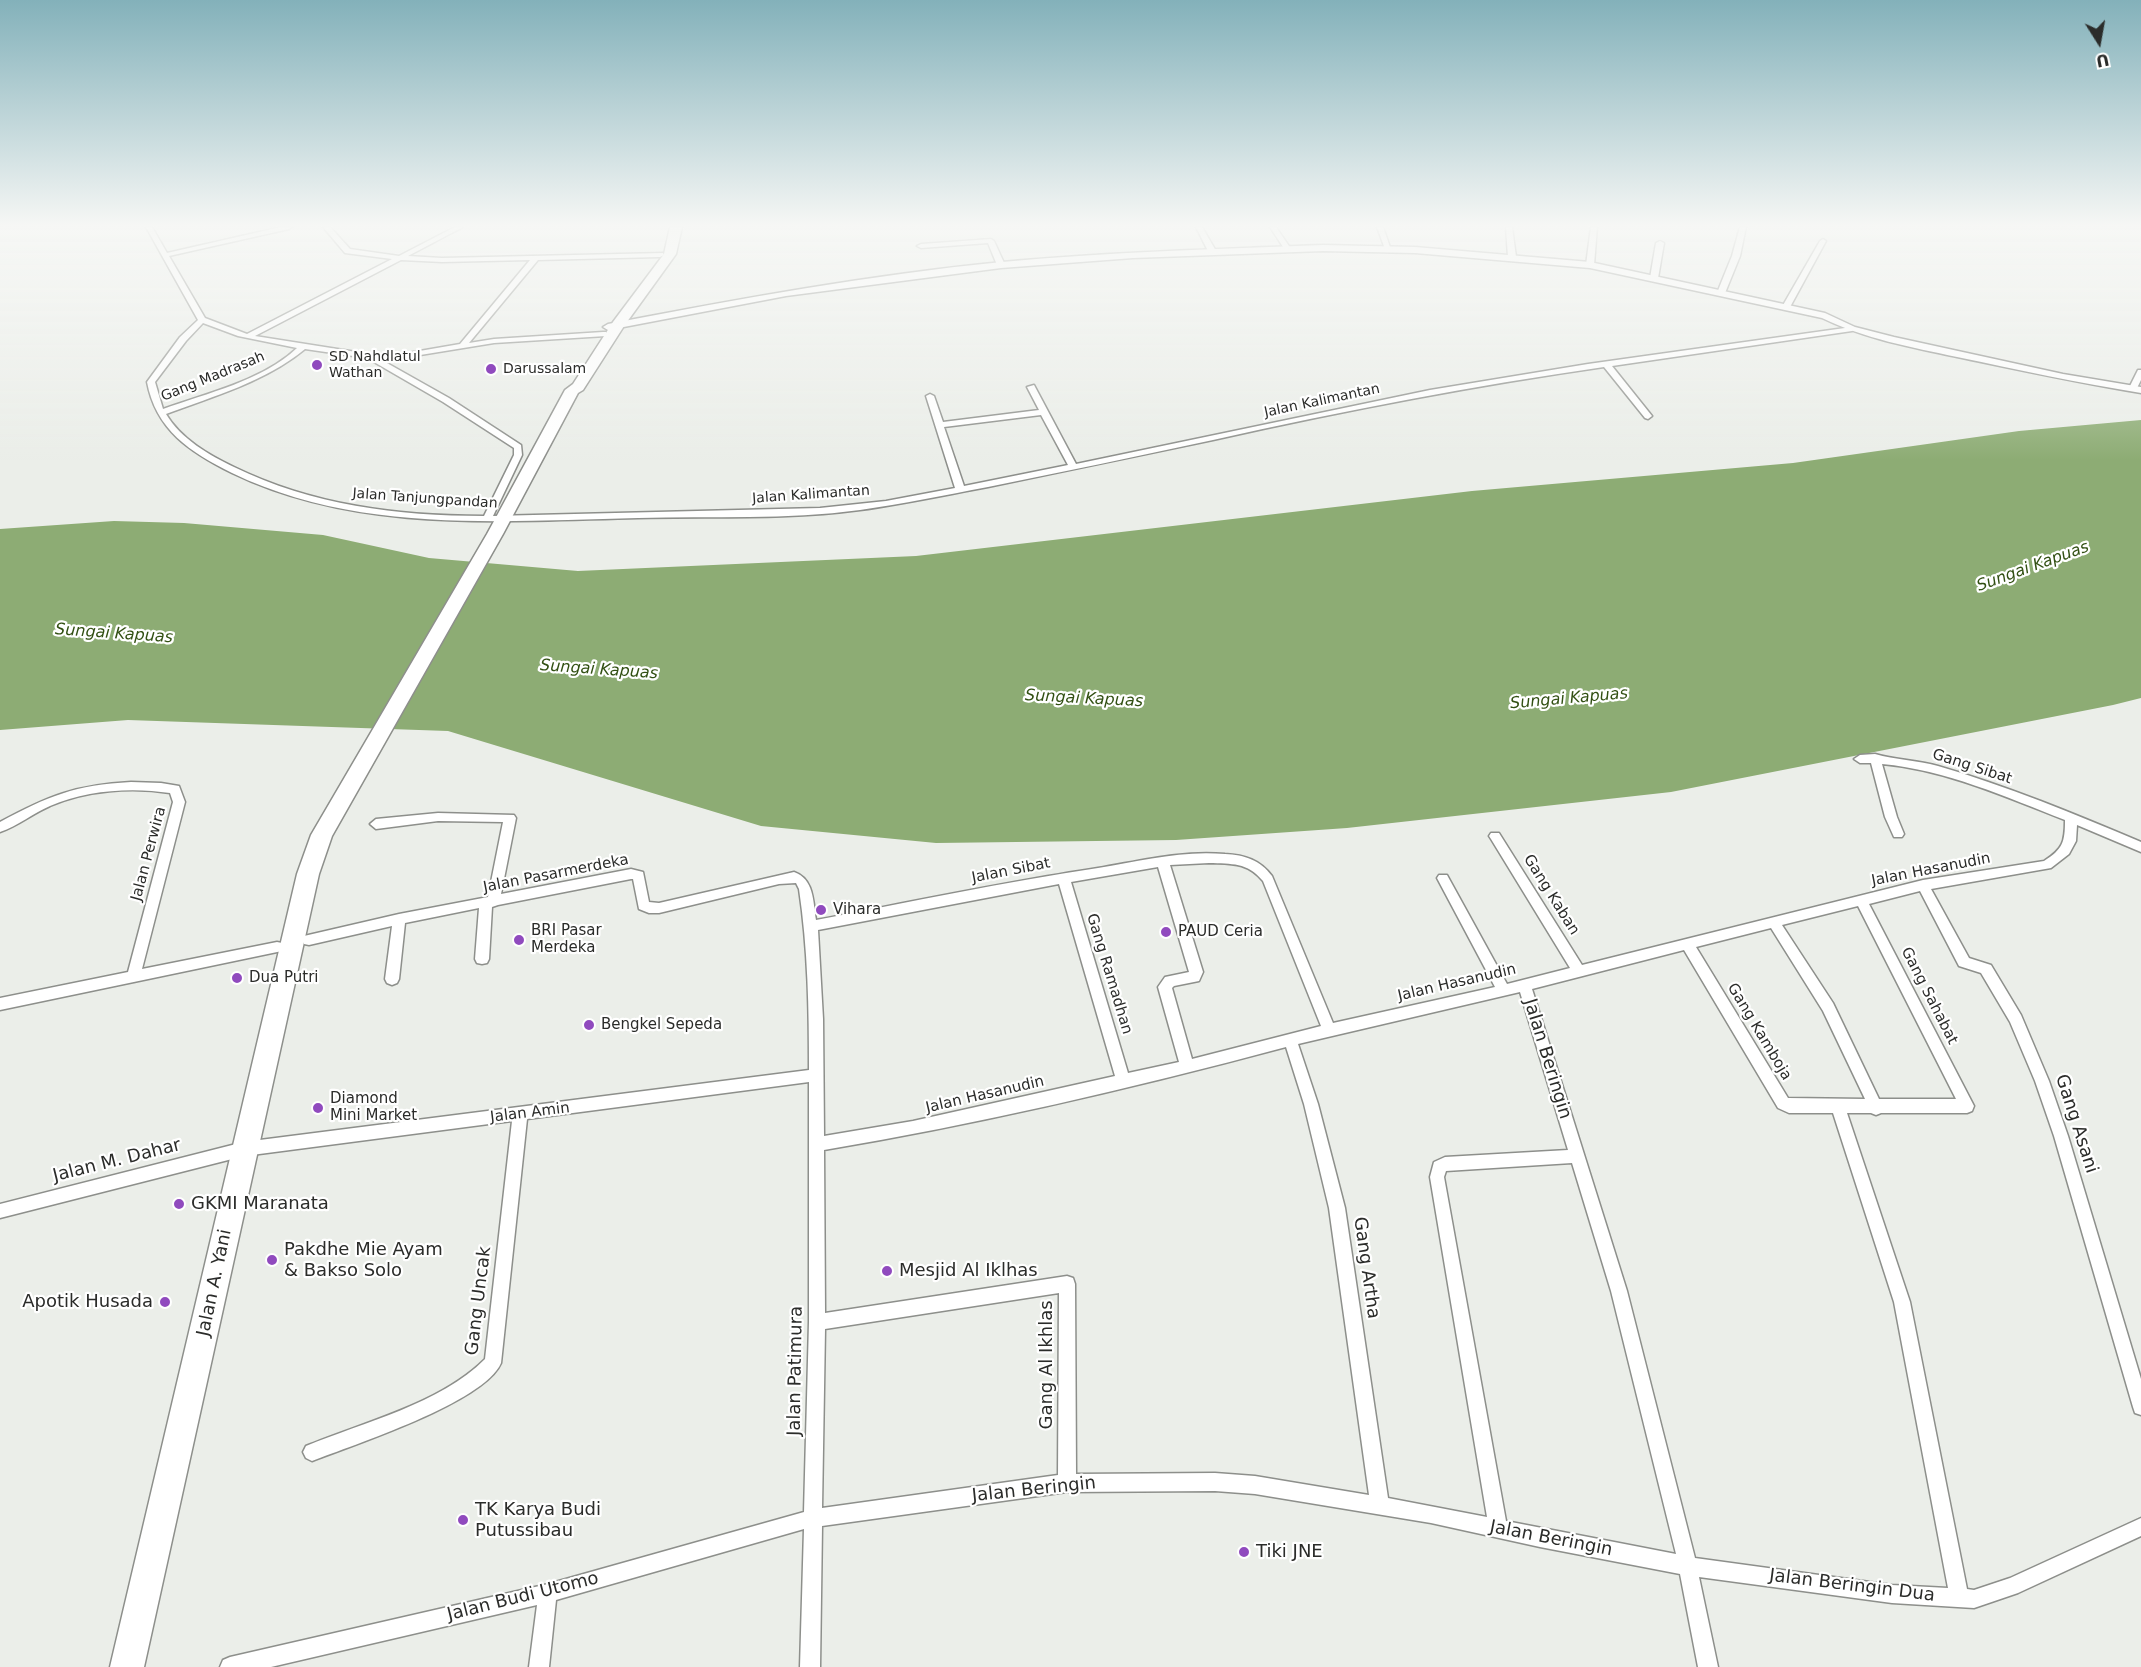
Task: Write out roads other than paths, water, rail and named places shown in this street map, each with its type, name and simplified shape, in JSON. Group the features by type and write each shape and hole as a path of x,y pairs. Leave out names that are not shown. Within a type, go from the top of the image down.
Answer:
{"highway":[{"path":"607,333 626,305"},
{"path":"607,333 629,305"},
{"name":"Jalan A. Yani","path":"127,1667 308,874 322,835 572,390 573,383 607,333"}],"street":[{"path":"194,305 202,320 217,328 248,336 369,356 408,355 464,344 607,333 733,305"},
{"path":"248,336 308,305"},
{"path":"464,344 497,305"},
{"path":"1776,305 1837,320 1852,329"},
{"name":"Jalan Tanjungpandan","path":"202,320 183,339 151,382 153,396 167,425 199,451 252,480 288,494 349,508 495,524"},
{"name":"Jalan Kalimantan","path":"495,524 844,509 1072,467 1425,393 1606,364 1852,329 1993,363 2137,389"},
{"name":"Gang Madrasah","path":"161,413 280,364 304,345"},
{"path":"369,356 446,400 519,447 495,524"},
{"path":"1606,364 1648,416"},
{"path":"2137,389 2141,372"},
{"path":"1031,387 1072,467"},
{"path":"930,396 960,489"},
{"path":"938,425 1044,412"},
{"path":"1875,758 1887,806 1898,834"},
{"name":"Gang Sibat","path":"1860,759 1875,758 1920,766 1974,781 2137,842"},
{"name":"Jalan Perwira","path":"0,827 55,799 119,787 152,785 175,789 179,802 176,817 134,975"},
{"path":"376,824 438,817 510,818 490,903 482,959"},
{"name":"Jalan Hasanudin","path":"818,1144 913,1128 1187,1066 1329,1029 1579,971 1923,885 2047,865 2070,847 2071,818"},
{"name":"Gang Kaban","path":"1495,836 1579,971"},
{"name":"Jalan Sibat","path":"811,926 1063,878 1163,862 1219,858 1246,861 1257,866 1268,879 1329,1029"},
{"path":"1163,862 1196,972 1194,977 1170,981 1165,987 1187,1066"},
{"name":"Jalan Pasarmerdeka","path":"309,940 631,874 639,875 643,904 650,908 659,908 759,883 794,877 800,880 805,888 811,926 816,1075"},
{"name":"Gang Ramadhan","path":"1063,878 1123,1079"},
{"path":"1443,878 1503,989"},
{"name":"Gang Asani","path":"1923,885 1964,962 1986,969 2031,1049 2061,1137 2141,1407"},
{"name":"Gang Sahabat","path":"1861,900 1967,1106"},
{"path":"392,979 399,920"},
{"path":"1774,923 1828,1007 1876,1108"},
{"name":"Gang Kamboja","path":"1686,944 1782,1103 1789,1106 1876,1108 1967,1106"},
{"path":"0,1004 277,947"},
{"name":"Jalan Beringin","path":"813,1518 1067,1483 1215,1482 1255,1485 1431,1514 1688,1566 1619,1291 1524,984"},
{"name":"Gang Artha","path":"1290,1040 1311,1104 1337,1208 1380,1507"},
{"name":"Jalan Amin","path":"244,1149 816,1075"},
{"name":"Jalan Patimura","path":"810,1667 817,1322 816,1075"},
{"path":"1838,1107 1902,1302 1959,1598"},
{"name":"Gang Uncak","path":"312,1452 459,1391 485,1373 493,1363 520,1114"},
{"name":"Jalan M. Dahar","path":"0,1211 244,1149"},
{"path":"1498,1529 1437,1177 1439,1167 1445,1164 1577,1156"},
{"name":"Gang Al Ikhlas","path":"817,1322 1067,1284 1067,1483"},
{"name":"Jalan Budi Utomo","path":"230,1667 548,1593 813,1518"},
{"name":"Jalan Beringin Dua","path":"1688,1566 1892,1594 1974,1599 2012,1587 2141,1527"},
{"path":"1688,1566 1707,1667"},
{"path":"539,1667 548,1593"}],"water":[{"name":"Sungai Kapuas","path":"2141,420 2141,698 1671,792 1347,828 1176,840 936,843 761,826 448,731 128,720 0,730 0,529 114,521 184,523 323,535 429,558 578,571 916,556 1472,491 1793,463 2019,431"}],"place":[{"name":"SD Nahdlatul Wathan","path":"317,365"},
{"name":"Darussalam","path":"491,369"},
{"name":"Vihara","path":"821,910"},
{"name":"PAUD Ceria","path":"1166,932"},
{"name":"BRI Pasar Merdeka","path":"519,940"},
{"name":"Dua Putri","path":"237,978"},
{"name":"Bengkel Sepeda","path":"589,1025"},
{"name":"Diamond Mini Market","path":"318,1108"},
{"name":"GKMI Maranata","path":"179,1204"},
{"name":"Pakdhe Mie Ayam & Bakso Solo","path":"272,1260"},
{"name":"Mesjid Al Iklhas","path":"887,1271"},
{"name":"Apotik Husada","path":"165,1302"},
{"name":"TK Karya Budi Putussibau","path":"463,1520"},
{"name":"Tiki JNE","path":"1244,1552"}]}
